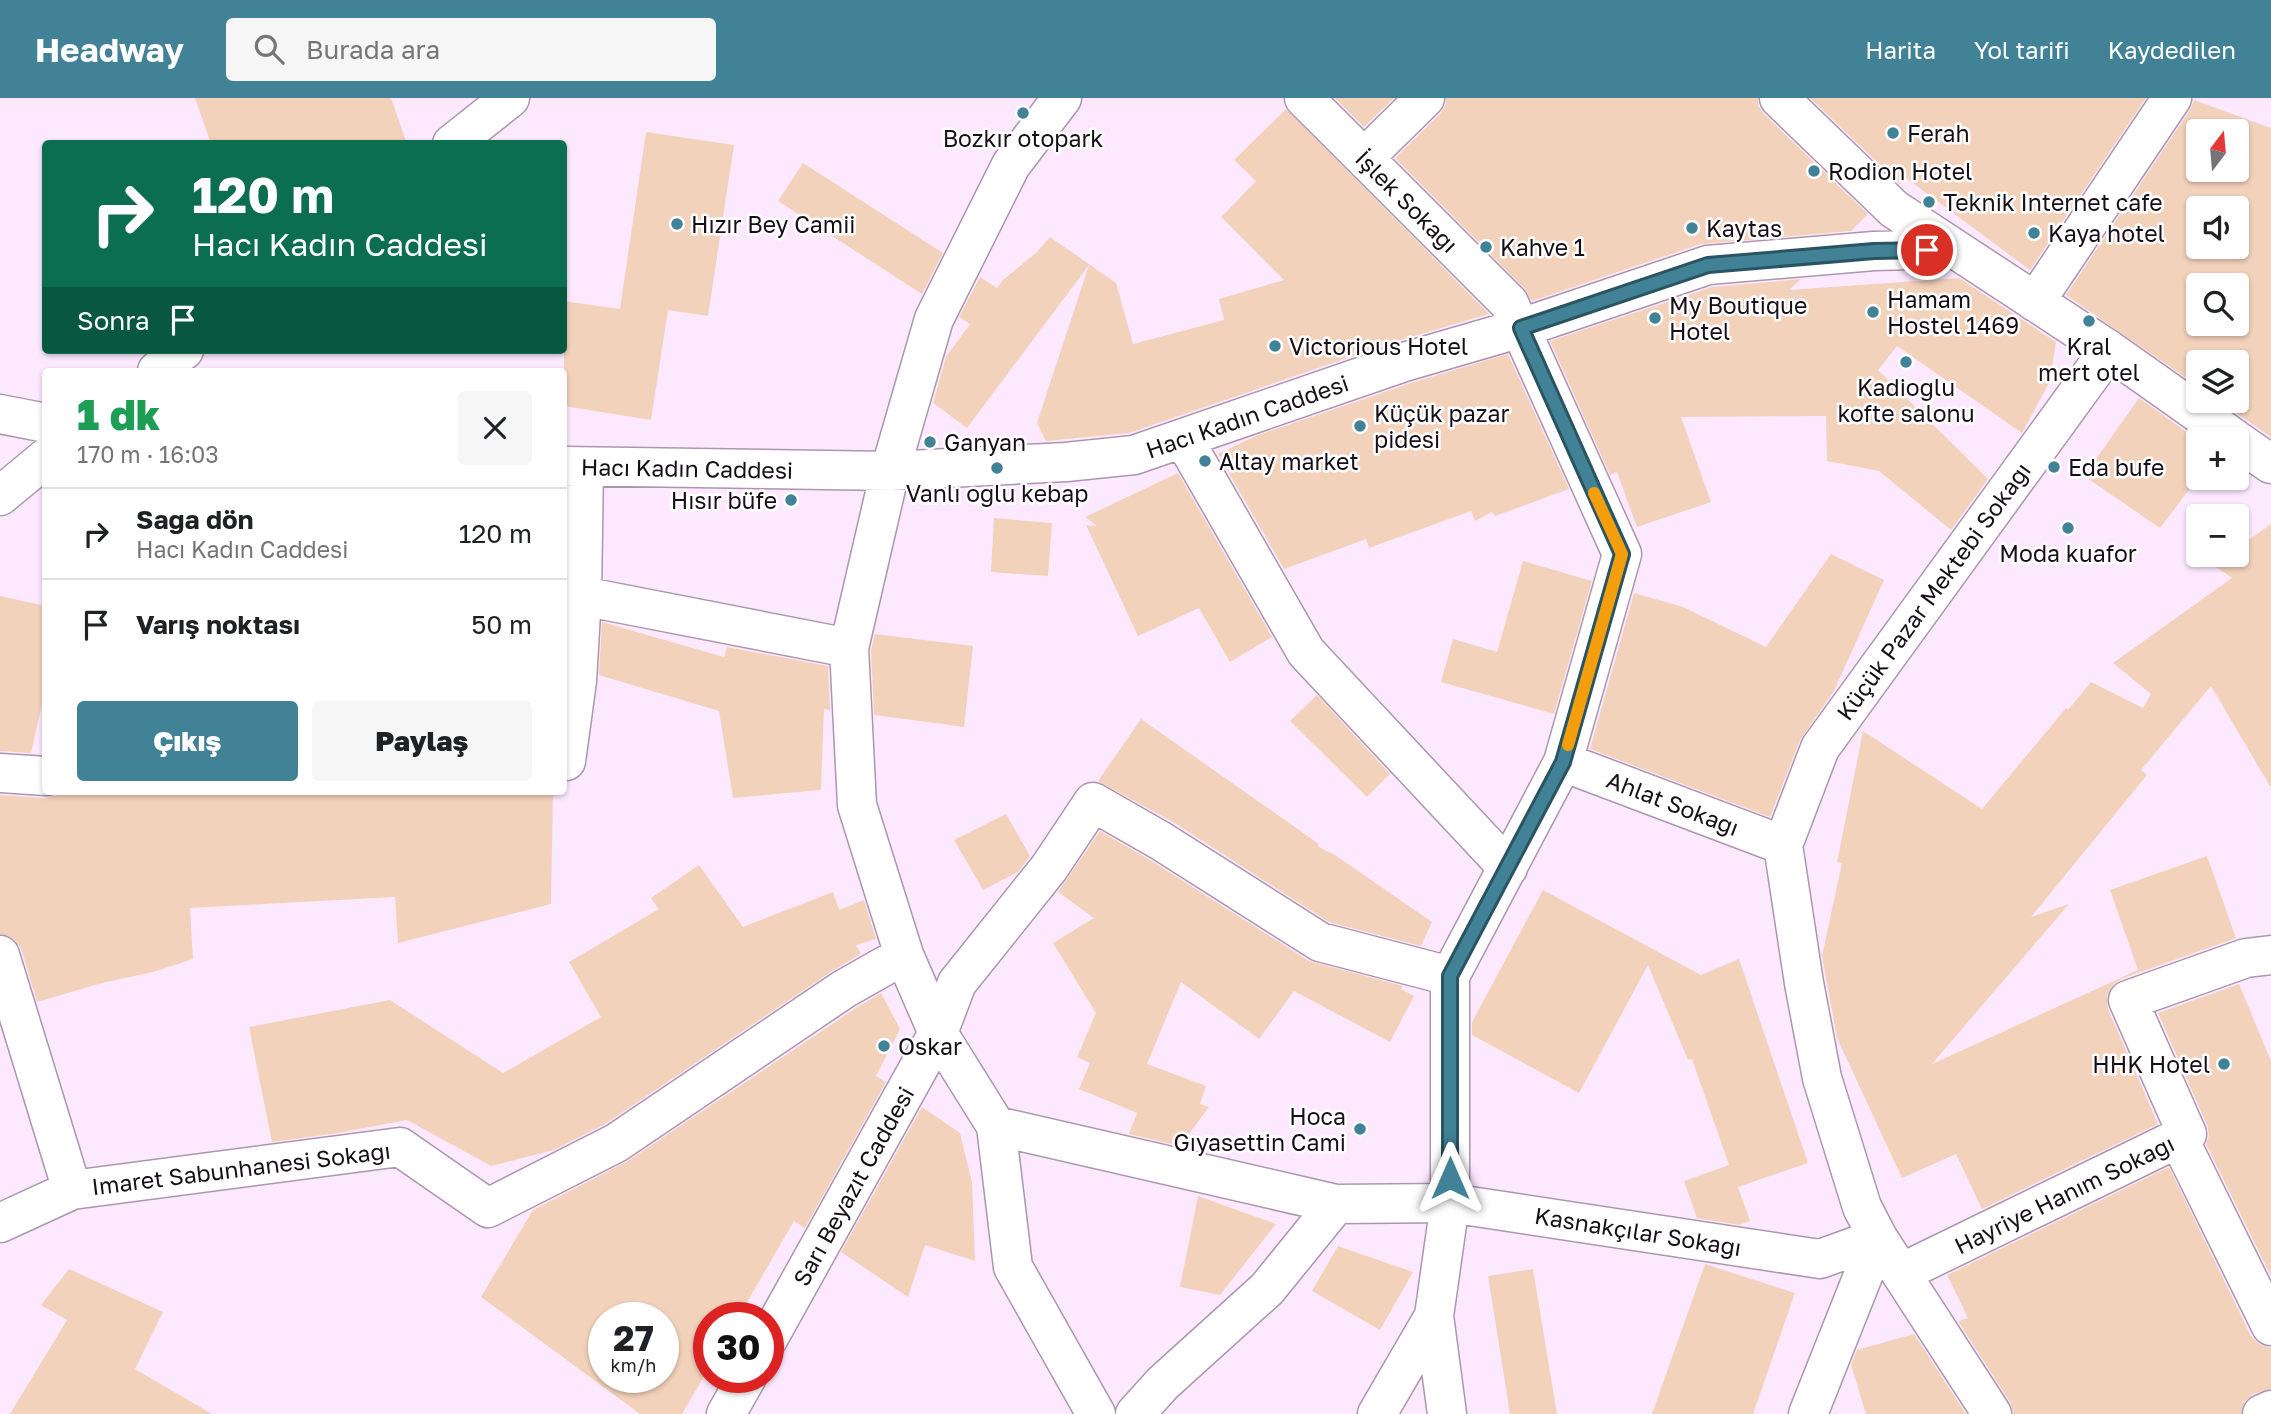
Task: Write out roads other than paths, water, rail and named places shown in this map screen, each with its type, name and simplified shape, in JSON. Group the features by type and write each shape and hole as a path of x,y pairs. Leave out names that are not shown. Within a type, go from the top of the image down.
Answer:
{"street":[{"path":"457,140 510,98"},
{"path":"1062,98 1011,165 934,319 890,471 849,648 858,806 904,955 938,1033 996,1126 1013,1267 1096,1414"},
{"name":"İşlek Sokağı","path":"1304,98 1515,316"},
{"path":"1364,158 1425,98"},
{"path":"1779,98 1894,209 2109,350 2218,427"},
{"path":"2035,302 2172,98"},
{"name":"Hacı Kadın Caddesi","path":"574,467 890,471 1066,462 1134,455 1404,362 1515,316 1708,265 1874,251 1954,249"},
{"path":"1447,1414 1434,1316 1450,1203 1450,976 1563,762 1622,554 1515,316"},
{"name":"Küçük Pazar Mektebi Sokağı","path":"1783,845 1820,748 2109,350"},
{"path":"160,368 179,354"},
{"path":"0,414 42,422"},
{"path":"1183,438 1306,652 1508,867"},
{"path":"2249,449 2271,464"},
{"path":"0,496 42,461"},
{"path":"567,754 577,681 582,596 574,467"},
{"path":"582,596 849,648"},
{"name":"Ahlat Sokağı","path":"1563,762 1783,845"},
{"path":"0,773 42,775"},
{"name":"Sarı Beyazıt Caddesi","path":"784,1310 938,1033 957,983 1049,867 1093,802 1161,841 1320,942 1450,976"},
{"path":"1783,845 1804,984 1822,1078 1863,1207 1878,1238 1992,1414"},
{"path":"0,955 72,1190"},
{"name":"Imaret Sabunhanesi Sokağı","path":"0,1223 72,1190 400,1147 488,1208 616,1143 844,989 904,955"},
{"name":"Hayriye Hanım Sokağı","path":"1901,1273 2187,1134 2128,1000 2246,958 2271,955"},
{"name":"Kasnakçılar Sokağı","path":"996,1126 1336,1204 1450,1203 1820,1259 1878,1238"},
{"path":"2178,1138 2271,1326"},
{"path":"1135,1414 1163,1383 1267,1289 1336,1204"},
{"path":"1808,1414 1878,1238"},
{"path":"1377,1414 1434,1316"},
{"path":"726,1414 738,1393"},
{"path":"2262,1414 2271,1410"}],"place":[{"name":"Bozkır otopark","path":"1023,113"},
{"name":"Ferah","path":"1893,133"},
{"name":"Rodion Hotel","path":"1814,171"},
{"name":"Teknik Internet cafe","path":"1929,202"},
{"name":"Hızır Bey Camii","path":"677,224"},
{"name":"Kaytas","path":"1692,228"},
{"name":"Kaya hotel","path":"2034,233"},
{"name":"Kahve 1","path":"1486,247"},
{"name":"Hamam Hostel 1469","path":"1873,312"},
{"name":"My Boutique Hotel","path":"1655,318"},
{"name":"Kral mert otel","path":"2089,321"},
{"name":"Victorious Hotel","path":"1275,346"},
{"name":"Kadioglu kofte salonu","path":"1906,362"},
{"name":"Küçük pazar pidesi","path":"1360,426"},
{"name":"Ganyan","path":"930,442"},
{"name":"Altay market","path":"1205,461"},
{"name":"Eda bufe","path":"2054,467"},
{"name":"Vanlı oğlu kebap","path":"997,468"},
{"name":"Hısır büfe","path":"791,500"},
{"name":"Moda kuafor","path":"2068,528"},
{"name":"Oskar","path":"884,1046"},
{"name":"HHK Hotel","path":"2224,1064"},
{"name":"Hoca Gıyasettin Cami","path":"1360,1129"}]}
